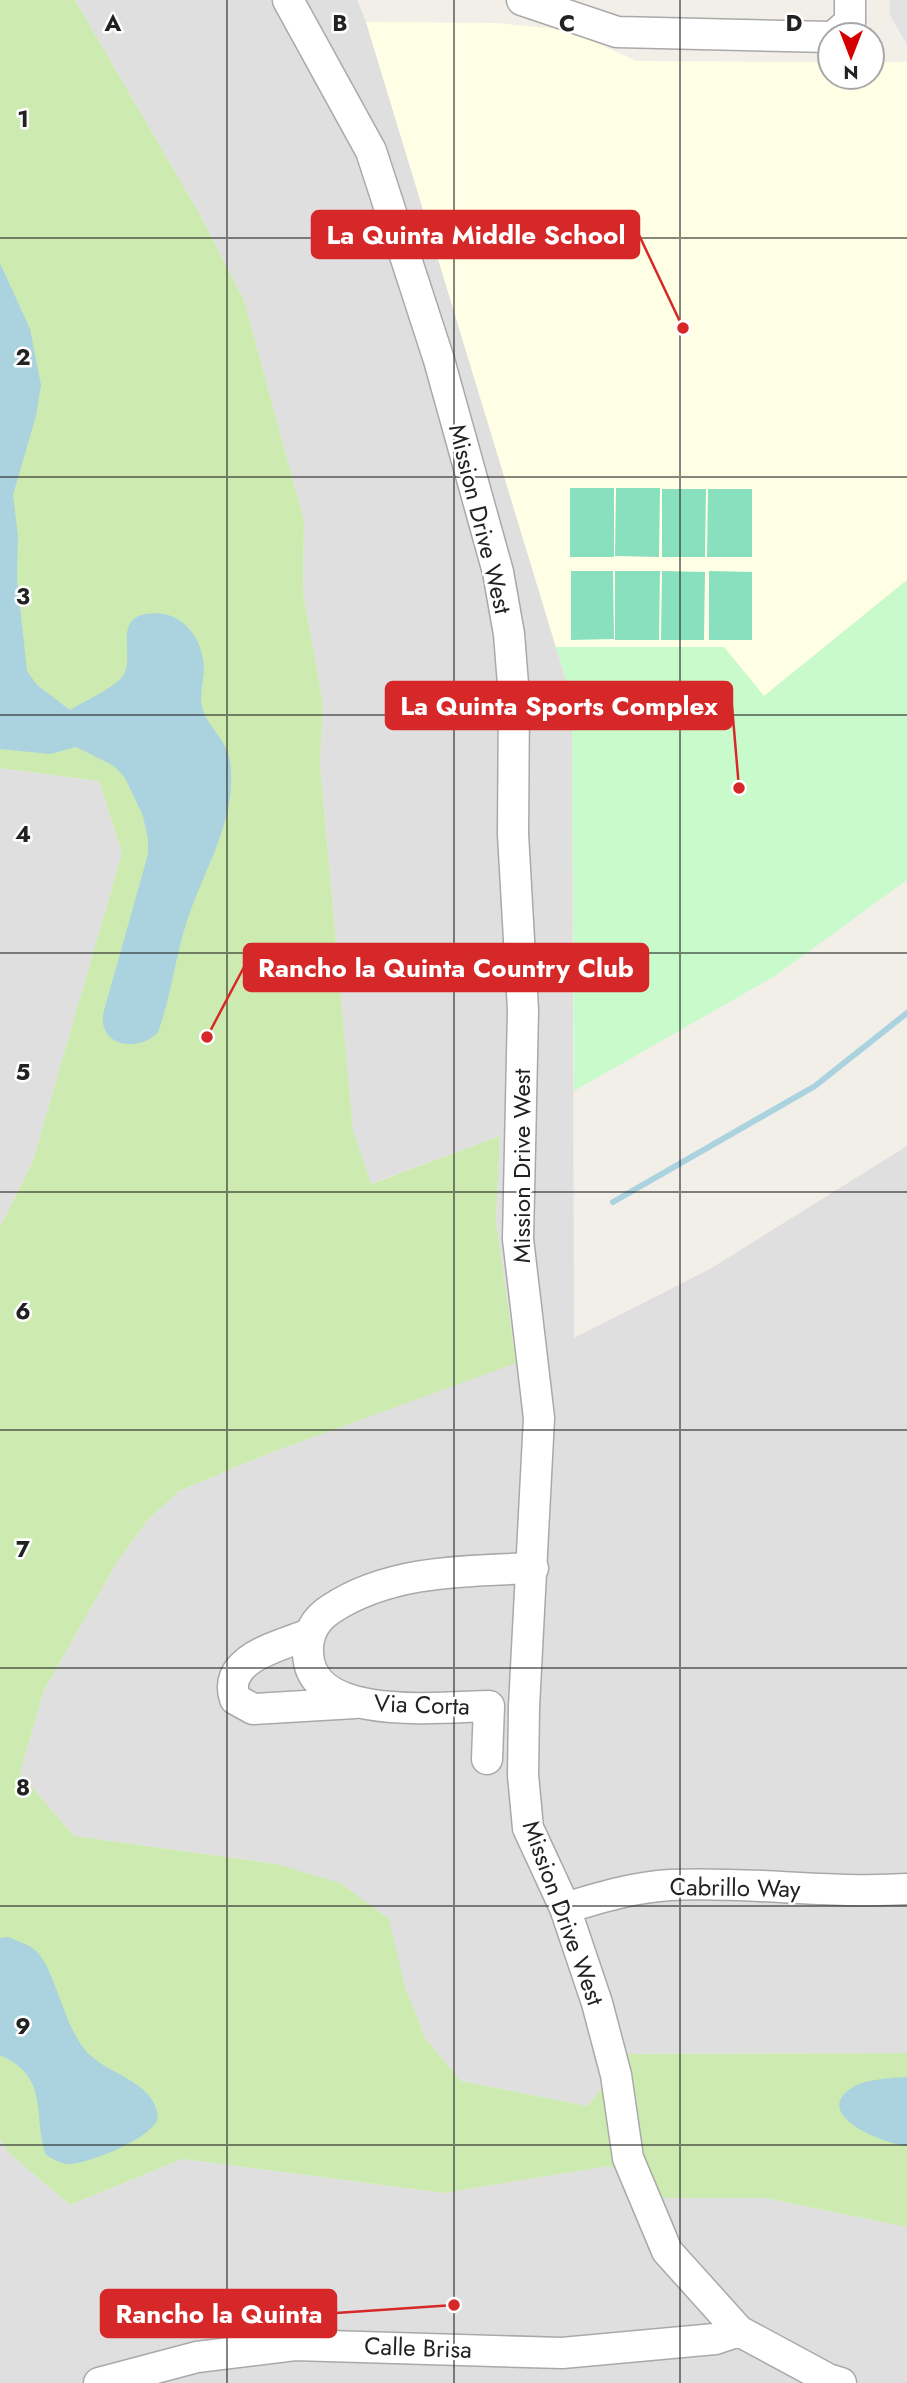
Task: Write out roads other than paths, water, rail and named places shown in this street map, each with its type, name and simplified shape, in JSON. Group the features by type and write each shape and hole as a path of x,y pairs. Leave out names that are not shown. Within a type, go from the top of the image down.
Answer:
{"street":[{"name":"Mission Drive West","path":"288,0 372,151 442,373 498,572 509,634 514,697 513,834 523,1010 518,1239 539,1418 524,1707 523,1775 528,1828 565,1908 610,2051 628,2158 667,2251 739,2331 828,2379 841,2383"},
{"path":"522,0 617,32 816,37"},
{"path":"850,0 850,21"},
{"path":"362,1703 253,1709 235,1699 232,1679 237,1669 252,1659 309,1634 330,1609 391,1583 445,1572 533,1568"},
{"name":"Via Corta","path":"309,1634 308,1660 319,1684 333,1694 388,1707 489,1706 487,1759"},
{"name":"Cabrillo Way","path":"565,1908 624,1891 667,1885 817,1891 907,1889"},
{"name":"Calle Brisa","path":"99,2383 197,2357 295,2345 562,2353 715,2339 739,2331"}],"water":[{"path":"0,263 30,329 41,385 36,416 13,495 18,536 17,578 27,671 37,685 70,710 109,688 122,677 127,664 127,637 131,622 146,614 169,615 187,626 199,644 204,667 202,707 230,761 229,804 224,824 186,924 158,1032 152,1038 136,1044 118,1042 111,1038 106,1032 103,1020 148,854 143,816 125,778 114,766 76,747 50,754 0,749"},
{"path":"9,1937 31,1947 41,1957 71,2026 86,2051 140,2087 155,2105 158,2118 153,2126 132,2142 76,2163 67,2164 46,2155 33,2086 16,2064 0,2055 0,1938"},
{"path":"907,2077 907,2146 869,2134 855,2126 839,2108 842,2097 858,2084"}],"waterway":[{"path":"613,1202 815,1086 907,1013"}],"place":[{"name":"La Quinta Middle School","path":"683,328"},
{"name":"La Quinta Sports Complex","path":"739,788"},
{"name":"Rancho la Quinta Country Club","path":"207,1037"},
{"name":"Rancho la Quinta","path":"454,2305"}]}
